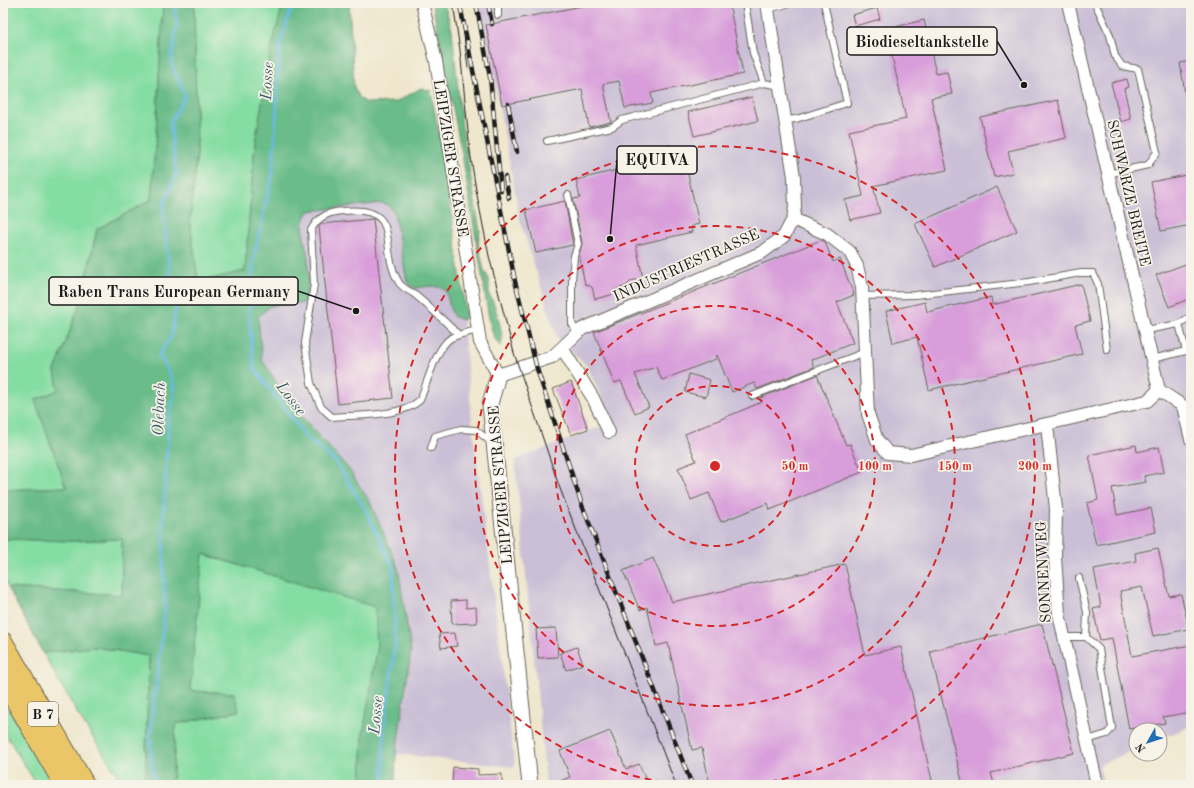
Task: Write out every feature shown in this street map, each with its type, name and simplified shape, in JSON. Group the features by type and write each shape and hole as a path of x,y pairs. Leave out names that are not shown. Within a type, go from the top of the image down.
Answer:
{"highway":[{"name":"B 7","path":"3,642 85,785"},
{"name":"B 7","path":"3,679 64,785"}],"street":[{"name":"LEIPZIGER STRASSE","path":"422,3 436,61 480,342 498,375 490,404 530,785"},
{"name":"SCHWARZE BREITE","path":"1068,3 1160,390"},
{"name":"INDUSTRIESTRASSE","path":"498,375 552,357 582,328 763,252 784,236 793,219 795,207 794,177 781,86 767,6"},
{"path":"793,219 827,234 850,252 857,266 862,296 868,414 877,440 888,453 910,455 1047,425 1147,401 1160,390 1183,406 1191,439"},
{"path":"562,348 593,398 609,432"},
{"name":"SONNENWEG","path":"1047,425 1056,509 1055,558 1059,614 1097,785"}],"lane":[{"path":"498,3 498,15"},
{"path":"744,3 753,53 764,83"},
{"path":"767,6 791,3"},
{"path":"786,120 796,119 847,102 824,3"},
{"path":"1094,3 1110,35 1115,56 1122,66 1138,69 1158,152 1148,165 1108,174"},
{"path":"547,141 612,127 622,120 764,83 781,86"},
{"path":"568,195 578,244 574,256 572,324 578,333"},
{"path":"460,335 413,293 403,288 398,282 392,266 388,237 382,219 370,211 335,211 322,216 315,223 311,230 314,284 305,343 310,383 321,407 332,417 396,411 415,405 420,400 438,354 445,343 460,335 478,330"},
{"path":"862,296 915,295 1029,282 1081,273 1093,273 1098,284 1107,350"},
{"path":"1146,330 1179,324 1191,316"},
{"path":"1152,360 1189,352 1179,324"},
{"path":"752,396 865,352"},
{"path":"431,448 435,436 461,430 476,430 494,445"},
{"path":"1079,578 1087,612 1086,637"},
{"path":"1069,637 1086,637 1099,649 1112,728 1107,734 1087,740"}],"shaded area":[{"path":"480,3 1191,3 1191,726 1168,736 1168,722 1128,722 1128,752 1099,765 1104,785 546,785 515,460 613,422 587,366 557,338 520,220"},
{"path":"382,203 388,205 394,212 407,282 424,288 433,286 443,288 449,295 450,309 454,317 463,320 472,422 515,767 396,754 411,651 404,610 323,440 291,405 262,360 258,317 308,260 302,234 304,218 309,211"}],"green space":[{"path":"3,3 163,3 151,200 97,229 80,304 55,371 58,390 35,400 66,487 3,490"},
{"path":"163,3 194,3 197,154 190,221 198,282 245,271 255,143 271,50 283,3 349,3 354,87 359,98 367,103 396,102 421,88 431,91 444,164 443,174 451,209 466,316 463,320 454,317 447,295 443,288 433,286 414,288 407,282 394,212 388,205 382,203 309,211 303,229 308,259 308,282 303,303 270,306 258,317 262,360 291,405 348,468 370,502 398,567 411,651 396,754 395,785 361,785 363,734 377,650 375,607 203,554 190,691 234,693 239,711 176,724 172,785 145,785 149,656 95,647 43,653 8,588 122,595 122,539 72,541 3,539 3,490 66,487 35,400 58,390 55,371 82,298 97,229 151,200"},
{"path":"194,3 283,3 255,143 245,271 198,282 190,221 197,154"},
{"path":"432,3 444,3 452,30 462,128 480,231 478,243 484,270 489,279 489,295 496,309 500,324 502,342 500,346 494,337 490,324 462,154"},
{"path":"3,539 72,541 122,539 122,595 8,588 3,577"},
{"path":"203,554 376,607 377,650 363,734 361,785 172,785 176,724 239,711 233,693 189,691"},
{"path":"95,647 149,656 145,785 124,785 79,716 43,653"},
{"path":"3,699 55,785 37,785 3,730"}],"building":[{"path":"597,3 729,3 743,74 651,93 653,103 625,108 619,81 603,84 611,122 589,127 582,89 502,105 486,25"},
{"path":"877,8 880,19 855,26 852,15"},
{"path":"924,20 936,74 947,72 952,94 931,98 947,170 873,186 880,213 850,220 845,200 863,196 849,131 906,119 886,29"},
{"path":"1191,61 1191,98 1186,98 1180,63"},
{"path":"1127,79 1129,87 1124,89 1131,119 1121,122 1111,83"},
{"path":"752,97 758,121 694,136 688,112"},
{"path":"1058,100 1066,138 1008,151 1013,173 994,177 980,117"},
{"path":"670,145 671,149 682,147 699,224 691,226 692,232 636,245 643,278 631,281 626,286 617,289 611,295 595,299 592,287 585,284 579,255 582,243 573,199 580,198 576,180 658,160 657,155 662,154 661,147"},
{"path":"1191,174 1191,225 1161,231 1151,182"},
{"path":"997,187 1017,231 935,267 915,224"},
{"path":"565,201 573,245 536,253 526,210"},
{"path":"373,219 393,398 338,404 319,227 321,224"},
{"path":"821,240 825,242 833,262 840,259 854,295 837,302 853,343 811,360 814,367 757,389 754,383 732,392 717,355 716,359 662,380 656,367 635,374 649,407 635,413 621,381 614,383 594,332"},
{"path":"1191,262 1191,298 1169,307 1156,275"},
{"path":"1081,284 1090,321 1075,325 1082,354 929,390 917,337 893,343 886,311 925,302 927,312 991,297 992,305"},
{"path":"689,374 710,380 706,397 685,392"},
{"path":"817,375 846,445 850,444 862,472 770,510 768,503 721,522 709,493 691,500 678,468 696,461 685,434 762,402 760,398"},
{"path":"571,382 588,429 571,435 553,389"},
{"path":"1136,445 1137,452 1159,447 1164,472 1144,476 1146,482 1112,488 1117,515 1151,508 1156,532 1096,545 1087,503 1098,500 1089,455"},
{"path":"1158,548 1169,596 1181,594 1189,629 1153,636 1142,587 1120,591 1132,656 1191,645 1191,712 1163,717 1165,722 1128,722 1128,724 1112,638 1100,640 1093,609 1101,607 1094,569 1136,561 1135,553"},
{"path":"653,558 672,602 845,564 865,655 901,647 933,785 710,785 702,748 692,750 668,643 656,646 647,607 640,610 623,571"},
{"path":"466,600 466,608 476,607 477,623 452,624 451,601"},
{"path":"1042,624 1074,753 991,773 994,784 963,785 930,651"},
{"path":"556,628 558,657 538,658 536,629"},
{"path":"455,633 457,646 441,648 439,634"},
{"path":"577,647 583,664 566,670 560,653"},
{"path":"610,731 626,769 639,764 648,785 551,785 570,777 560,751"},
{"path":"453,767 478,769 478,775 502,774 502,785 452,785"}],"waterway":[{"name":"Olebach","path":"154,785 150,736 165,611 163,520 169,414 174,397 171,377 159,355 171,337 176,307 170,278 163,207 176,174 170,123 185,96 171,63 177,24 173,3"},
{"name":"Losse","path":"293,3 280,44 273,172 254,257 249,316 254,368 306,437 336,462 365,509 393,567 395,645 384,730 383,785"}],"tram line":[{"path":"453,3 460,50 470,152 476,190 489,256 514,353 559,486 676,785"},
{"path":"460,3 468,68"}],"railway":[{"path":"476,3 490,77 501,190"},
{"path":"488,3 492,24"},
{"path":"460,5 515,281 537,369 582,505 692,785"},
{"path":"508,104 517,152"},
{"path":"505,177 509,198"}],"place":[{"name":"Biodieseltankstelle","path":"1024,85"},
{"name":"EQUIVA","path":"610,239"},
{"name":"Raben Trans European Germany","path":"356,311"}]}
